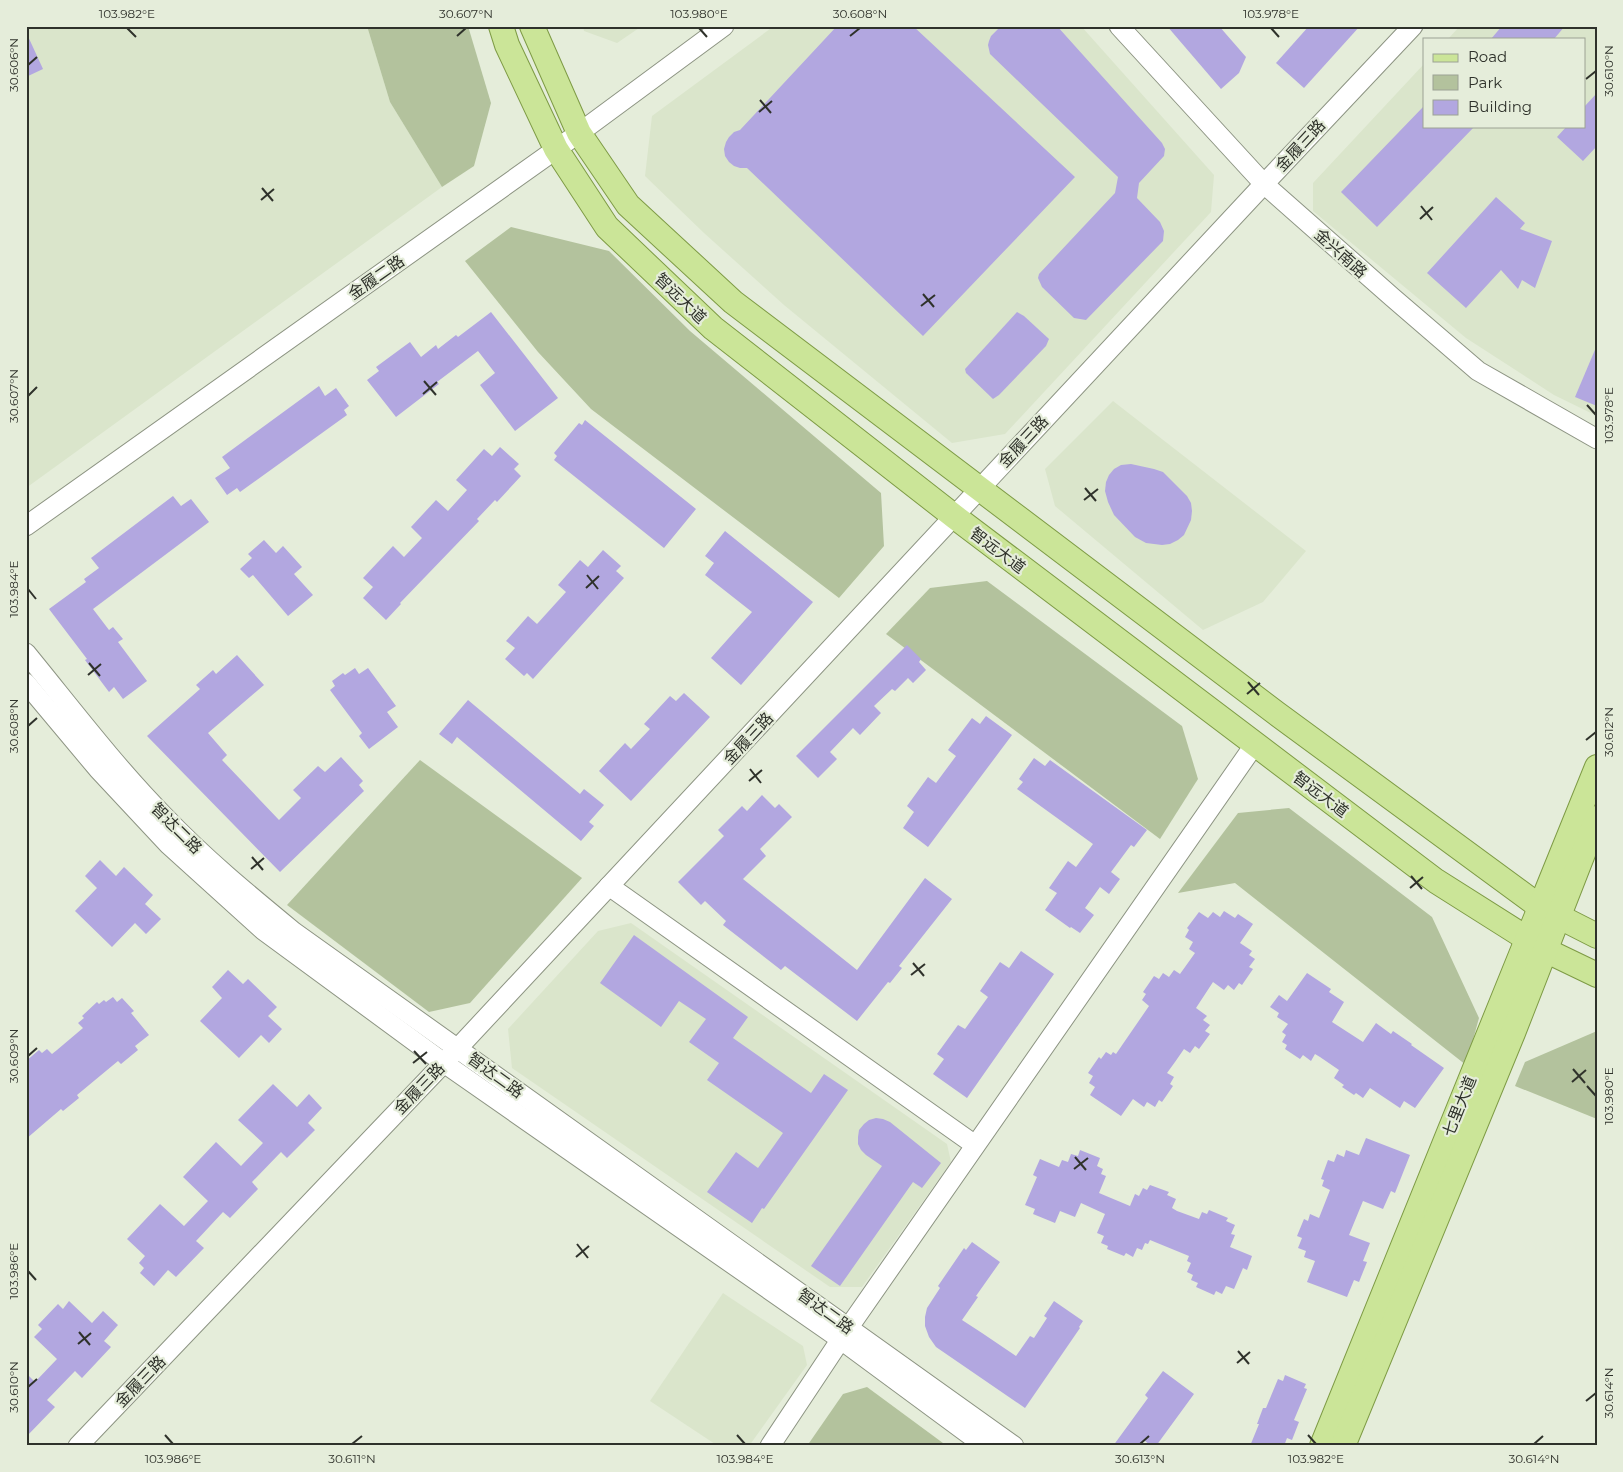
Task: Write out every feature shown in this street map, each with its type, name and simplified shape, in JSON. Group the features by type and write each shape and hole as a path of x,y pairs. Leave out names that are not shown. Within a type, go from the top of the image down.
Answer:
{"main road":[{"name":"智远大道","path":"501,26 507,45 556,149 607,228 713,328 955,517 1436,881 1536,945 1597,975"},
{"name":"智远大道","path":"532,26 580,133 628,206 733,302 1276,713 1549,912 1597,936"},
{"name":"七里大道","path":"1343,1446 1549,912 1597,767"},
{"name":"七里大道","path":"1549,912 1597,818"},
{"name":"七里大道","path":"1322,1446 1536,945"}],"street":[{"name":"金履二路","path":"26,526 580,133 724,26"},
{"name":"金兴南路","path":"1119,26 1264,184 1392,297 1478,371 1597,439"},
{"name":"金履三路","path":"78,1446 444,1063 955,517 979,488 1413,26"},
{"name":"智达二路","path":"26,652 118,767 164,816 239,887 294,932 458,1048 844,1333 985,1446"},
{"name":"智达二路","path":"26,683 98,769 169,846 263,930 444,1063 1014,1446"},
{"path":"770,1446 844,1333 1255,744"},
{"path":"609,886 975,1146"}],"shaded area":[{"path":"26,26 367,26 390,102 442,187 26,488"},
{"path":"583,26 642,26 617,43 584,31"},
{"path":"774,26 1081,26 1214,175 1211,212 1005,434 952,443 784,305 704,233 645,176 652,116"},
{"path":"1460,26 1597,26 1597,416 1554,395 1466,338 1313,211 1313,183 1423,65 1423,128 1586,128 1586,38 1449,38"},
{"path":"1113,401 1306,551 1263,602 1203,630 1055,506 1045,469"},
{"path":"631,923 947,1144 951,1162 862,1287 830,1287 512,1068 508,1029 598,931"},
{"path":"723,1293 803,1346 807,1365 749,1446 718,1446 650,1401"}],"green space":[{"path":"367,26 468,26 491,103 474,166 442,187 390,102"},
{"path":"511,227 609,251 690,331 881,493 884,546 839,598 591,409 538,352 465,261"},
{"path":"987,581 1182,726 1198,779 1160,839 886,634 930,588"},
{"path":"420,760 582,878 470,1003 429,1012 287,905"},
{"path":"1289,808 1432,917 1479,1018 1466,1065 1235,883 1178,893 1238,813"},
{"path":"1597,1031 1597,1119 1515,1086 1525,1062"},
{"path":"867,1387 947,1446 807,1446 843,1394"}],"building":[{"path":"837,26 913,26 1075,177 923,336 747,168 734,166 725,156 724,149 729,137 734,132 740,130"},
{"path":"1001,26 1057,26 1162,143 1165,149 1164,156 1139,183 1137,198 1160,222 1164,231 1163,241 1086,320 1074,318 1042,287 1038,278 1039,274 1115,193 1118,177 990,54 989,41 991,36"},
{"path":"1167,26 1219,26 1246,57 1239,73 1221,89"},
{"path":"1309,26 1360,26 1304,88 1276,63"},
{"path":"1502,26 1565,26 1555,38 1492,38"},
{"path":"26,32 43,69 26,77"},
{"path":"1597,93 1597,146 1583,161 1557,137 1565,128 1586,128 1586,105"},
{"path":"1423,107 1423,128 1473,128 1377,227 1341,192"},
{"path":"1496,197 1525,223 1520,229 1552,241 1535,288 1522,280 1518,289 1501,270 1466,308 1427,273"},
{"path":"491,312 558,398 515,431 480,385 495,373 478,351 437,382 439,384 396,417 367,380 379,371 376,367 410,342 421,357 436,345 438,349 456,335 458,337"},
{"path":"1017,312 1049,339 1046,346 993,399 966,373 965,369"},
{"path":"1597,345 1597,406 1575,397"},
{"path":"319,386 325,396 336,388 349,406 344,410 347,415 240,492 237,488 227,495 215,478 230,468 222,457"},
{"path":"585,420 696,509 664,548 554,460 557,456 554,453 579,423 582,425"},
{"path":"500,447 519,464 514,469 521,476 497,502 495,500 477,519 479,521 386,620 363,598 373,587 363,578 393,546 404,557 422,538 411,527 436,500 448,511 467,490 456,480 484,449 492,456"},
{"path":"1131,464 1163,472 1187,496 1191,503 1191,520 1184,535 1178,540 1162,545 1146,543 1135,537 1114,515 1105,491 1106,482 1114,469 1121,465"},
{"path":"173,496 181,506 191,499 209,522 93,609 109,630 113,627 123,639 118,642 147,681 123,699 114,687 109,692 85,660 87,659 49,609 86,582 84,579 99,568 91,558"},
{"path":"725,531 813,602 741,685 711,658 752,612 705,575 714,563 705,556"},
{"path":"264,540 276,553 283,546 302,567 294,574 313,595 288,616 253,575 249,578 240,569 252,558 248,554"},
{"path":"603,550 621,566 616,571 624,578 533,679 527,673 524,676 505,659 515,648 506,641 528,616 537,624 566,592 558,585 580,560 588,567"},
{"path":"907,645 921,659 919,662 926,670 913,683 908,678 895,691 892,689 874,706 881,713 860,735 853,728 830,752 837,759 818,778 796,756"},
{"path":"237,655 264,685 208,733 227,755 222,760 279,820 301,798 293,790 318,766 325,772 341,757 363,781 359,785 364,791 280,872 147,736 200,689 196,685 213,670 216,674"},
{"path":"355,668 359,674 368,668 396,706 387,712 398,727 369,749 359,736 362,733 330,690 335,686 332,681 343,673 345,675"},
{"path":"684,693 710,717 631,801 599,771 625,743 631,749 650,729 644,724 670,696 676,701"},
{"path":"468,700 580,794 584,789 604,805 589,822 594,826 581,841 457,737 452,744 439,734"},
{"path":"986,716 1012,735 928,847 903,828 914,812 907,806 928,777 936,783 956,756 948,750 972,718 980,724"},
{"path":"1034,758 1045,766 1050,760 1147,830 1134,847 1131,845 1111,872 1120,879 1109,894 1100,887 1085,908 1094,915 1080,933 1045,910 1057,893 1049,888 1068,861 1076,867 1093,844 1017,789 1023,782 1019,779"},
{"path":"762,795 775,808 779,804 792,817 760,849 766,856 743,879 857,970 925,878 952,899 899,966 902,968 890,983 888,982 857,1021 785,966 781,970 723,925 726,921 705,901 701,905 678,882 724,836 718,830 742,806 747,811"},
{"path":"100,860 116,876 124,867 153,895 145,904 161,919 146,934 135,923 112,947 75,911 97,888 85,876"},
{"path":"1224,911 1235,918 1238,914 1253,924 1240,943 1252,951 1249,955 1255,959 1249,967 1253,969 1242,985 1239,983 1234,990 1228,985 1224,990 1213,982 1196,1008 1207,1016 1203,1020 1210,1025 1205,1031 1210,1034 1199,1049 1195,1046 1190,1053 1184,1049 1167,1073 1174,1077 1170,1084 1173,1086 1162,1102 1159,1100 1155,1107 1147,1102 1144,1107 1133,1099 1121,1116 1090,1095 1095,1087 1089,1083 1093,1076 1088,1073 1099,1057 1101,1059 1106,1052 1111,1055 1113,1052 1116,1054 1149,1006 1142,1000 1146,994 1143,992 1154,976 1159,979 1163,973 1169,977 1174,970 1180,974 1195,953 1189,949 1193,942 1185,937 1189,930 1187,928 1199,912 1208,918 1213,912 1220,917"},
{"path":"634,935 748,1017 733,1038 811,1093 824,1074 848,1090 764,1209 762,1208 752,1223 707,1192 736,1152 758,1168 783,1133 707,1080 719,1063 689,1042 706,1019 679,1001 661,1027 600,983"},
{"path":"1021,951 1054,974 967,1098 933,1074 944,1059 937,1054 958,1025 965,1029 988,997 980,991 1000,962 1009,968"},
{"path":"228,970 243,984 248,979 277,1007 268,1016 282,1029 269,1043 261,1035 239,1058 200,1021 222,998 212,987"},
{"path":"1307,973 1331,989 1329,992 1344,1002 1332,1022 1363,1042 1376,1023 1391,1034 1393,1031 1444,1068 1415,1108 1404,1101 1400,1108 1370,1088 1363,1098 1356,1093 1354,1095 1342,1087 1344,1085 1334,1078 1339,1070 1320,1057 1315,1054 1311,1061 1303,1055 1300,1059 1285,1049 1287,1045 1282,1042 1286,1035 1282,1032 1288,1024 1277,1017 1279,1013 1270,1007 1279,995 1287,1001"},
{"path":"113,997 117,1002 122,998 134,1011 131,1013 149,1035 135,1046 138,1050 121,1064 118,1061 77,1095 79,1098 63,1111 61,1109 26,1139 26,1061 39,1050 42,1053 47,1049 52,1054 83,1028 78,1023 84,1018 82,1016 97,1002 99,1004 104,1000 106,1002"},
{"path":"273,1084 297,1107 309,1094 322,1108 308,1123 315,1130 287,1158 281,1152 252,1182 258,1189 230,1218 223,1212 196,1241 204,1248 176,1277 168,1270 154,1286 140,1273 144,1268 139,1263 145,1256 127,1239 160,1204 184,1226 208,1201 183,1177 216,1142 241,1166 263,1143 238,1120"},
{"path":"876,1118 890,1122 941,1163 922,1188 913,1182 840,1286 811,1266 882,1166 866,1155 858,1144 859,1130 869,1120"},
{"path":"1366,1138 1410,1155 1395,1193 1391,1191 1383,1209 1363,1201 1349,1235 1370,1243 1363,1261 1367,1262 1359,1282 1354,1280 1347,1297 1307,1282 1315,1261 1304,1257 1306,1251 1298,1248 1302,1238 1297,1236 1304,1219 1308,1221 1310,1214 1319,1218 1330,1190 1322,1186 1324,1180 1321,1179 1328,1160 1334,1162 1337,1154 1344,1157 1346,1150 1359,1155"},
{"path":"1080,1150 1100,1158 1097,1166 1103,1169 1101,1174 1106,1176 1099,1193 1130,1206 1135,1194 1139,1196 1143,1188 1147,1190 1150,1185 1169,1192 1167,1195 1176,1199 1172,1208 1177,1211 1199,1219 1202,1212 1207,1214 1209,1210 1228,1218 1226,1221 1235,1225 1231,1234 1235,1235 1230,1247 1252,1256 1247,1270 1243,1268 1234,1289 1226,1286 1222,1294 1216,1291 1214,1295 1196,1287 1198,1283 1191,1280 1193,1275 1187,1272 1191,1263 1187,1261 1189,1256 1150,1240 1148,1244 1145,1243 1142,1250 1137,1248 1133,1257 1126,1253 1124,1256 1107,1249 1108,1246 1101,1243 1104,1236 1097,1233 1105,1214 1081,1203 1075,1217 1060,1211 1055,1223 1033,1214 1035,1209 1025,1205 1037,1177 1033,1175 1040,1159 1059,1167 1062,1160 1068,1162 1071,1154 1078,1156"},
{"path":"972,1242 1000,1262 962,1320 1016,1356 1030,1336 1034,1338 1047,1318 1044,1316 1054,1301 1083,1321 1025,1408 936,1347 929,1337 925,1326 927,1308 940,1288 938,1286 964,1248 966,1250"},
{"path":"69,1301 92,1323 103,1311 118,1325 104,1341 111,1347 82,1378 75,1371 47,1400 55,1407 26,1437 26,1373 35,1382 57,1359 34,1337 42,1329 38,1325 58,1304 63,1309"},
{"path":"1163,1371 1194,1394 1156,1446 1151,1446 1144,1440 1140,1446 1113,1446 1148,1398 1145,1395"},
{"path":"1285,1375 1306,1384 1304,1388 1307,1389 1294,1420 1299,1422 1292,1440 1287,1438 1284,1446 1250,1446 1263,1408 1266,1408 1278,1379 1283,1381"}]}
